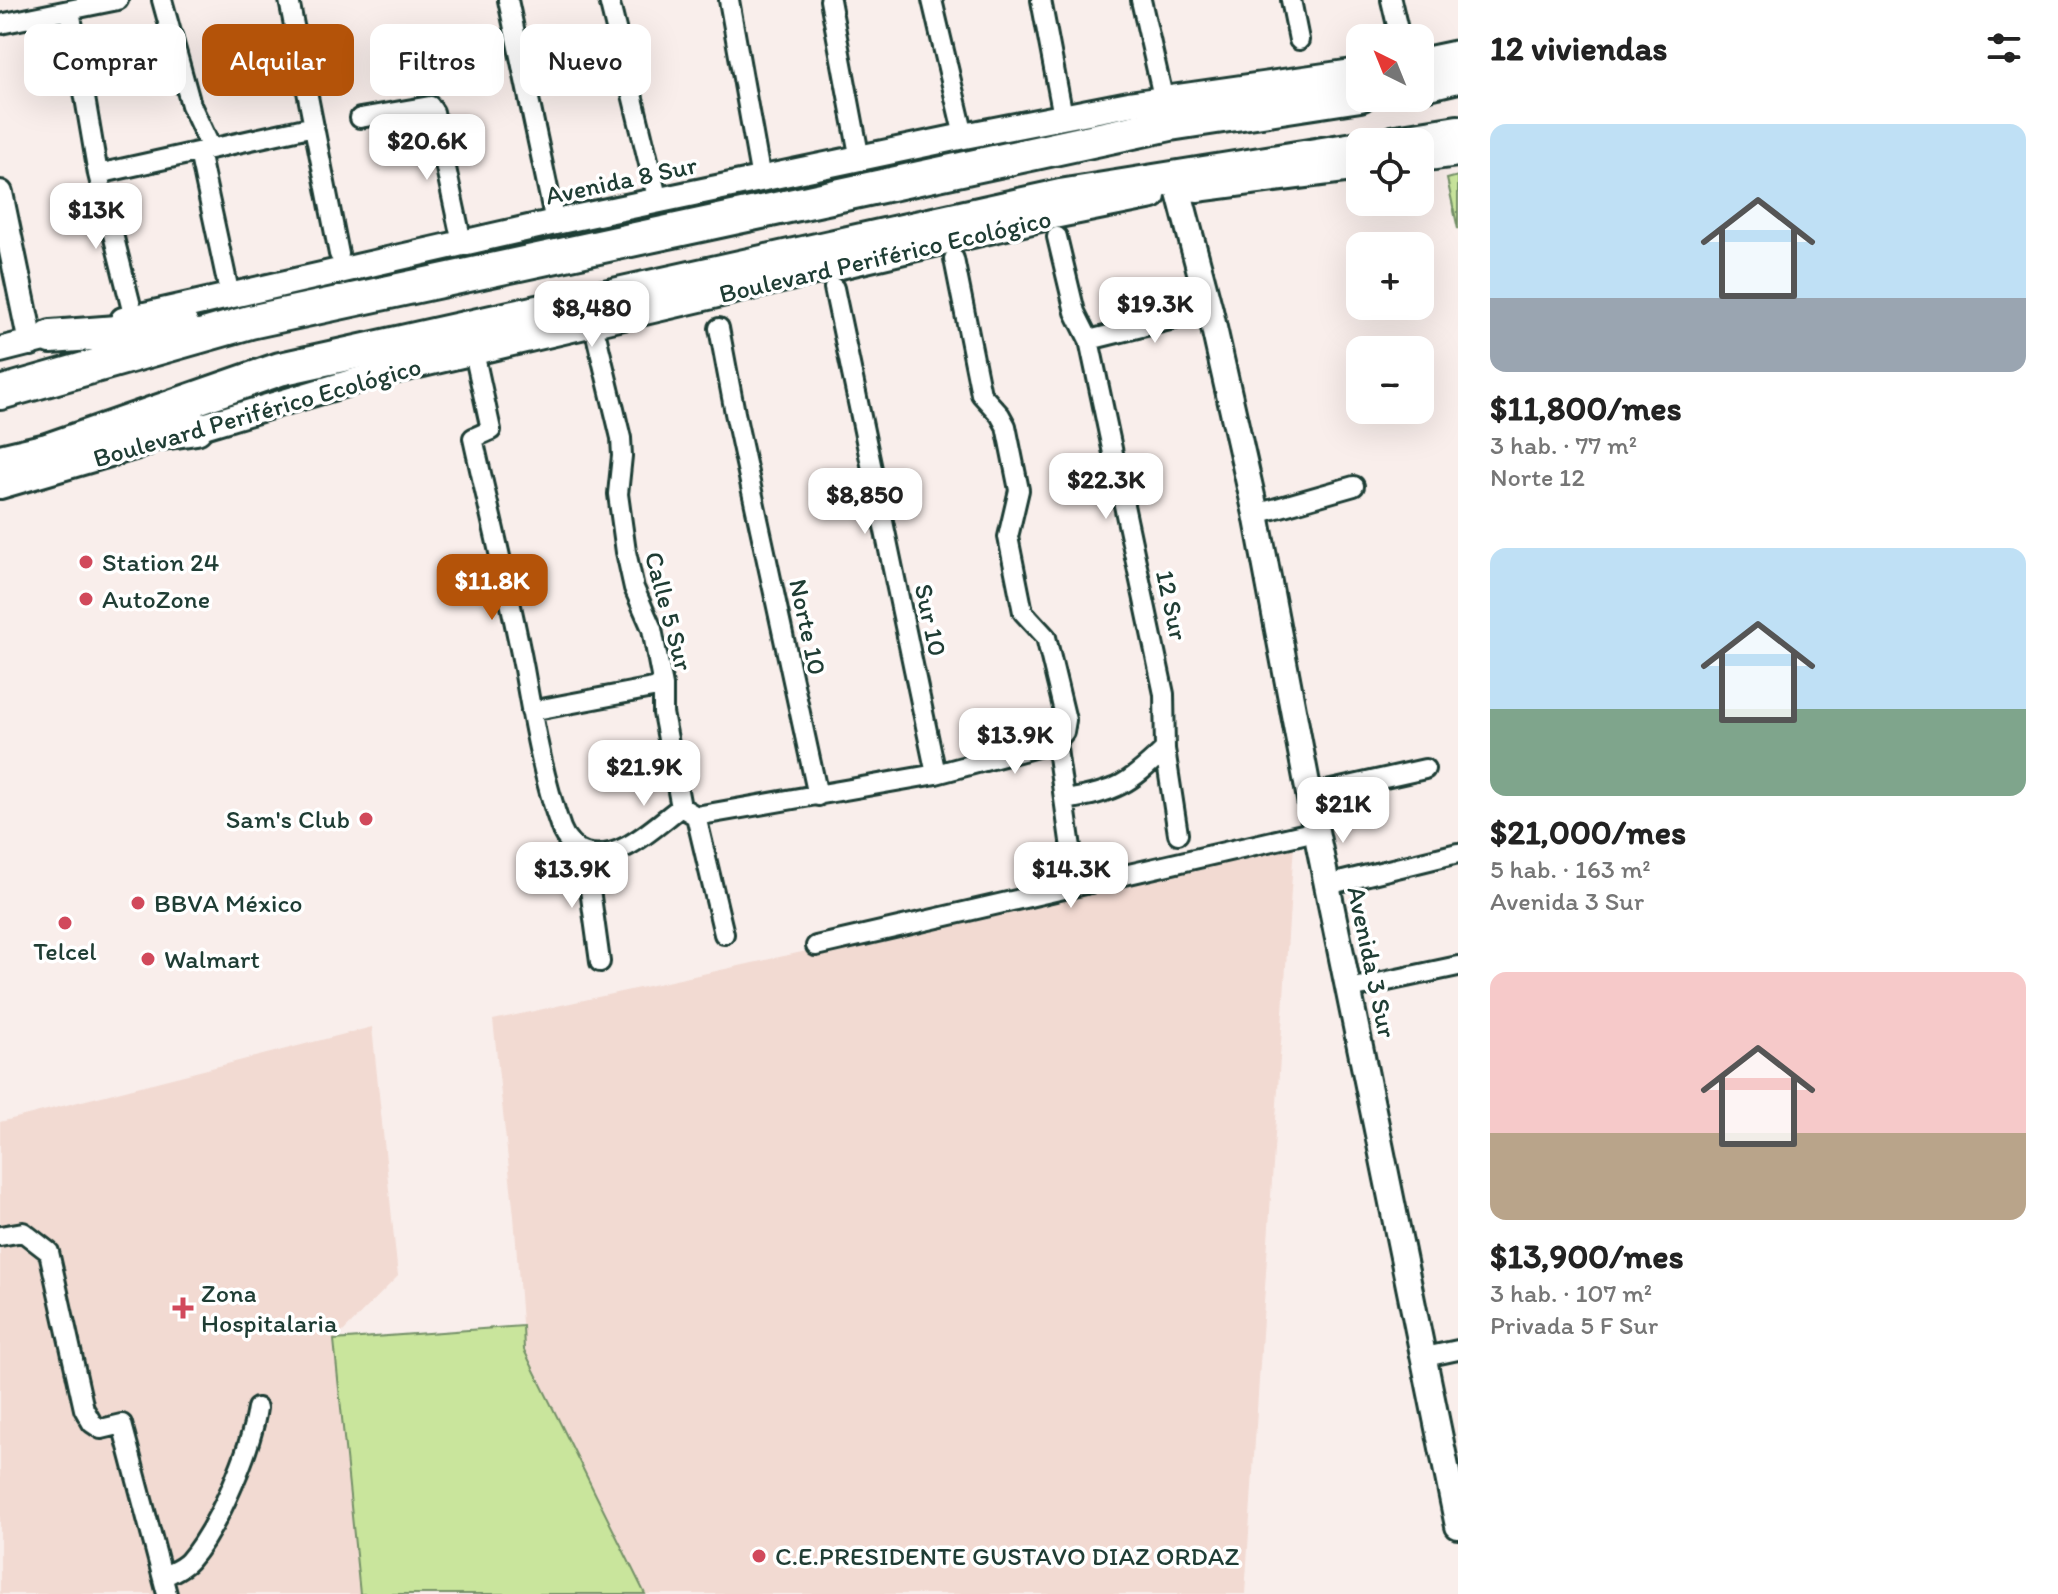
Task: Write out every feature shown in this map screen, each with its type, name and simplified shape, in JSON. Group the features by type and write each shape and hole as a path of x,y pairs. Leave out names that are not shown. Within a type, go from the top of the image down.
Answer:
{"highway":[{"path":"1434,82 1458,76"},
{"path":"0,393 250,322 1166,112 1346,96"},
{"path":"1434,136 1458,132"},
{"name":"Boulevard Periférico Ecológico","path":"0,461 47,450 280,369 1060,196 1178,184 1346,151"},
{"path":"41,340 250,322"},
{"path":"47,450 196,428"}],"street":[{"path":"0,24 118,0"},
{"path":"162,0 205,150 230,296"},
{"path":"289,0 339,254"},
{"path":"508,0 555,222"},
{"path":"609,0 658,201"},
{"path":"729,0 761,179"},
{"path":"830,0 858,149"},
{"path":"932,0 964,136"},
{"path":"1041,0 1063,116"},
{"path":"1141,0 1166,112"},
{"path":"1291,0 1299,40"},
{"path":"1391,0 1397,24"},
{"path":"70,10 98,174 134,318"},
{"path":"1434,58 1458,53"},
{"name":"Avenida 8 Sur","path":"0,350 555,222 964,136 1063,116 1166,112 1346,74"},
{"path":"360,118 430,106 434,112 462,243"},
{"path":"98,174 314,126"},
{"path":"1434,157 1458,154"},
{"name":"Boulevard Periférico Ecológico","path":"0,486 372,376 1178,184 1346,169"},
{"name":"Avenida 3 Sur","path":"1178,184 1256,514 1327,885 1425,1357 1450,1452 1458,1526"},
{"path":"0,193 41,340"},
{"name":"12 Sur","path":"1057,237 1075,312 1089,340 1164,694 1165,749 1178,834"},
{"path":"474,352 491,430 473,438 531,711 566,838 585,853 617,851 689,811 818,796 936,774 1056,742 1064,732 1066,720 1046,637 1023,612 1008,537 1019,490 1006,426 981,394 954,259"},
{"name":"Sur 10","path":"834,288 936,774"},
{"path":"1089,340 1210,310"},
{"name":"Norte 10","path":"719,328 818,796"},
{"name":"Calle 5 Sur","path":"597,339 621,438 618,494 626,552 634,588 652,629 663,686 663,713 724,934"},
{"path":"1256,514 1354,486"},
{"path":"531,711 663,686"},
{"path":"1056,742 1073,862"},
{"path":"1066,800 1105,793 1123,786 1165,749"},
{"path":"1309,795 1425,769"},
{"path":"816,946 1316,831"},
{"path":"585,853 600,962"},
{"path":"1327,885 1458,853"},
{"path":"1350,989 1458,966"},
{"path":"0,1236 23,1232 49,1252 84,1409 92,1423 101,1429 122,1424 165,1586"},
{"path":"1425,1357 1458,1350"},
{"path":"165,1586 204,1542 245,1457 257,1408"}],"shaded area":[{"path":"1294,844 1245,1594 645,1594 524,1349 514,1216 493,1020"},
{"name":"Zona Hospitalaria","path":"372,1027 398,1276 334,1341 360,1594 0,1594 0,1122"}],"green space":[{"path":"1458,176 1458,229 1447,179"},
{"path":"523,1326 524,1350 645,1594 360,1594 334,1340"}],"place":[{"name":"Station 24","path":"86,562"},
{"name":"AutoZone","path":"86,599"},
{"name":"Sam's Club","path":"366,819"},
{"name":"BBVA México","path":"138,903"},
{"name":"Telcel","path":"65,923"},
{"name":"Walmart","path":"148,959"},
{"name":"Zona Hospitalaria","path":"183,1308"},
{"name":"C.E.PRESIDENTE GUSTAVO DIAZ ORDAZ","path":"759,1556"}]}
